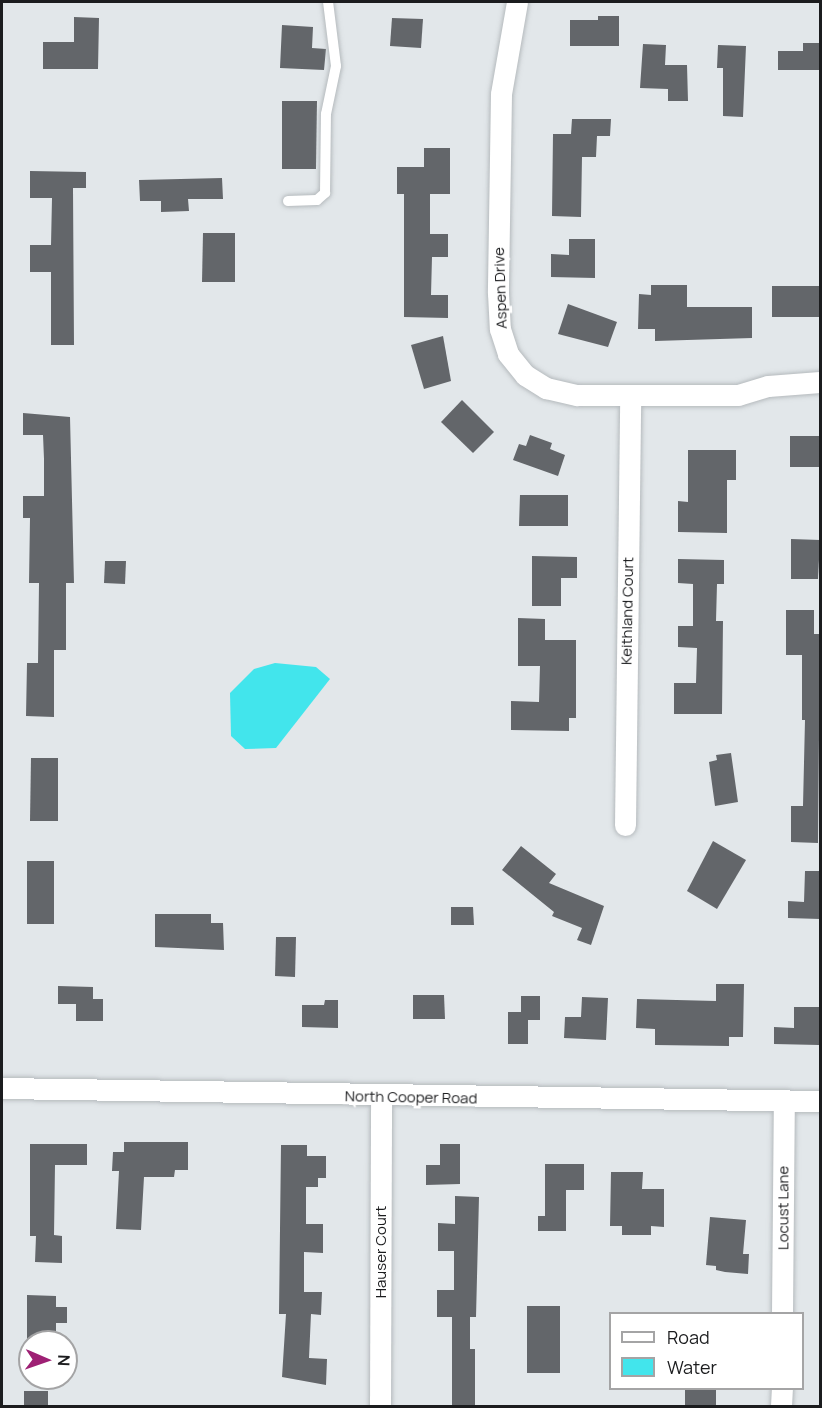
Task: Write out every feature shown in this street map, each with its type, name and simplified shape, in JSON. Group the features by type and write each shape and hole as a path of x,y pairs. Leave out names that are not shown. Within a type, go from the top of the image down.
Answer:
{"street":[{"name":"Aspen Drive","path":"517,2 501,94 500,329 508,354 525,375 546,388 577,395 630,397 738,395 768,386 820,382"},
{"name":"Keithland Court","path":"625,825 630,397"},
{"name":"North Cooper Road","path":"2,1088 381,1097 820,1101"},
{"name":"Hauser Court","path":"380,1407 381,1097"},
{"name":"Locust Lane","path":"782,1312 784,1102"},
{"path":"782,1390 782,1407"}],"lane":[{"path":"288,201 317,200 325,193 326,114 336,66 328,2"}],"water":[{"path":"275,663 316,667 330,679 276,748 245,749 231,736 230,693 254,669"}],"building":[{"path":"598,16 619,16 619,46 570,46 570,20 598,20"},
{"path":"74,17 99,18 98,69 43,69 43,42 74,42"},
{"path":"392,18 423,19 421,48 390,46"},
{"path":"282,25 313,27 312,48 326,49 324,70 280,68"},
{"path":"803,43 820,43 820,70 778,70 778,51 803,51"},
{"path":"643,44 666,45 665,65 687,65 688,101 668,101 668,89 640,88"},
{"path":"718,45 746,46 743,117 723,116 723,68 717,68"},
{"path":"282,101 317,101 316,169 282,169"},
{"path":"572,119 611,119 610,136 597,136 596,157 582,157 581,217 552,216 553,134 571,134"},
{"path":"424,148 450,148 450,194 430,194 430,234 448,234 448,257 432,257 431,295 448,295 448,318 404,317 404,194 397,194 397,167 424,167"},
{"path":"30,171 86,172 86,188 73,188 74,345 51,345 51,272 30,272 30,245 51,245 52,198 30,198"},
{"path":"222,178 223,199 188,199 189,211 161,212 161,201 140,201 139,180"},
{"path":"203,233 235,233 235,282 202,282"},
{"path":"569,239 595,239 595,278 551,277 551,254 569,255"},
{"path":"651,285 687,285 687,307 752,307 752,338 655,341 655,329 638,329 639,294 651,295"},
{"path":"772,286 820,286 820,317 772,317"},
{"path":"568,304 617,322 608,347 558,334"},
{"path":"443,336 451,381 424,389 411,345"},
{"path":"462,400 494,432 473,453 441,422"},
{"path":"23,413 70,417 74,583 66,583 66,650 54,650 54,717 26,716 27,663 38,663 39,583 29,583 30,518 23,518 23,496 44,496 44,459 43,435 23,435"},
{"path":"530,435 552,443 550,449 565,455 558,476 513,460 519,444 526,446"},
{"path":"790,436 820,436 820,467 790,467"},
{"path":"688,450 736,450 736,480 727,480 727,533 678,532 678,501 688,502"},
{"path":"520,495 568,495 568,526 519,526"},
{"path":"791,539 820,540 818,579 791,579"},
{"path":"532,556 577,557 577,578 561,578 561,606 532,606"},
{"path":"678,559 724,560 724,584 717,584 716,621 723,621 722,714 674,714 674,683 696,683 697,648 678,647 678,626 693,626 693,584 678,583"},
{"path":"105,561 126,561 125,584 104,583"},
{"path":"786,610 814,610 814,634 820,634 818,843 791,842 791,806 803,806 805,720 802,720 802,655 786,655"},
{"path":"518,618 545,619 545,640 576,640 576,718 569,718 569,731 511,730 511,701 539,702 540,666 518,666"},
{"path":"731,753 738,802 715,806 709,762 717,760 716,755"},
{"path":"31,758 58,758 58,821 30,821"},
{"path":"713,841 746,860 717,909 687,891"},
{"path":"521,846 556,874 549,883 604,906 591,945 577,940 582,928 552,916 554,912 502,870"},
{"path":"27,861 54,861 54,924 27,924"},
{"path":"805,871 820,871 820,919 788,918 788,901 804,902"},
{"path":"451,907 473,907 474,925 451,925"},
{"path":"155,914 211,914 211,923 223,923 224,950 155,947"},
{"path":"276,937 296,937 295,977 275,976"},
{"path":"716,984 744,984 743,1037 729,1037 729,1046 655,1045 655,1029 636,1028 637,999 716,1001"},
{"path":"58,986 93,987 93,999 103,999 103,1021 76,1021 76,1004 58,1004"},
{"path":"413,995 444,995 445,1019 413,1019"},
{"path":"521,996 540,996 540,1020 528,1020 528,1044 508,1044 508,1012 521,1012"},
{"path":"582,997 608,998 606,1040 564,1038 565,1017 581,1017"},
{"path":"325,1000 338,1000 338,1028 302,1027 302,1005 324,1005"},
{"path":"794,1007 820,1007 819,1045 774,1044 774,1027 794,1028"},
{"path":"124,1142 188,1142 188,1170 175,1170 174,1177 144,1177 141,1230 116,1229 119,1171 112,1171 113,1152 124,1152"},
{"path":"30,1144 87,1144 87,1165 55,1165 54,1235 62,1236 62,1263 35,1262 36,1236 30,1236"},
{"path":"440,1144 460,1144 460,1184 426,1185 426,1165 440,1165"},
{"path":"281,1145 307,1145 307,1156 326,1156 326,1178 318,1178 318,1187 306,1187 306,1224 323,1224 323,1253 304,1252 304,1292 322,1292 321,1315 311,1314 309,1358 327,1359 326,1385 282,1377 286,1314 279,1314"},
{"path":"545,1164 584,1164 584,1190 566,1190 566,1231 538,1231 538,1216 545,1216"},
{"path":"611,1172 643,1172 642,1189 664,1189 664,1227 651,1226 651,1235 622,1235 622,1226 610,1226"},
{"path":"455,1196 479,1197 476,1317 470,1317 470,1349 475,1349 475,1407 452,1407 452,1317 437,1317 437,1290 454,1290 454,1251 438,1251 438,1223 455,1224"},
{"path":"710,1217 746,1220 743,1254 749,1254 748,1274 725,1272 716,1270 716,1266 706,1265"},
{"path":"27,1295 56,1296 56,1307 67,1307 67,1323 56,1323 56,1330 27,1330"},
{"path":"527,1306 560,1306 560,1373 527,1373"},
{"path":"685,1390 716,1390 716,1407 685,1407"},
{"path":"24,1391 48,1391 48,1407 24,1407"}]}
